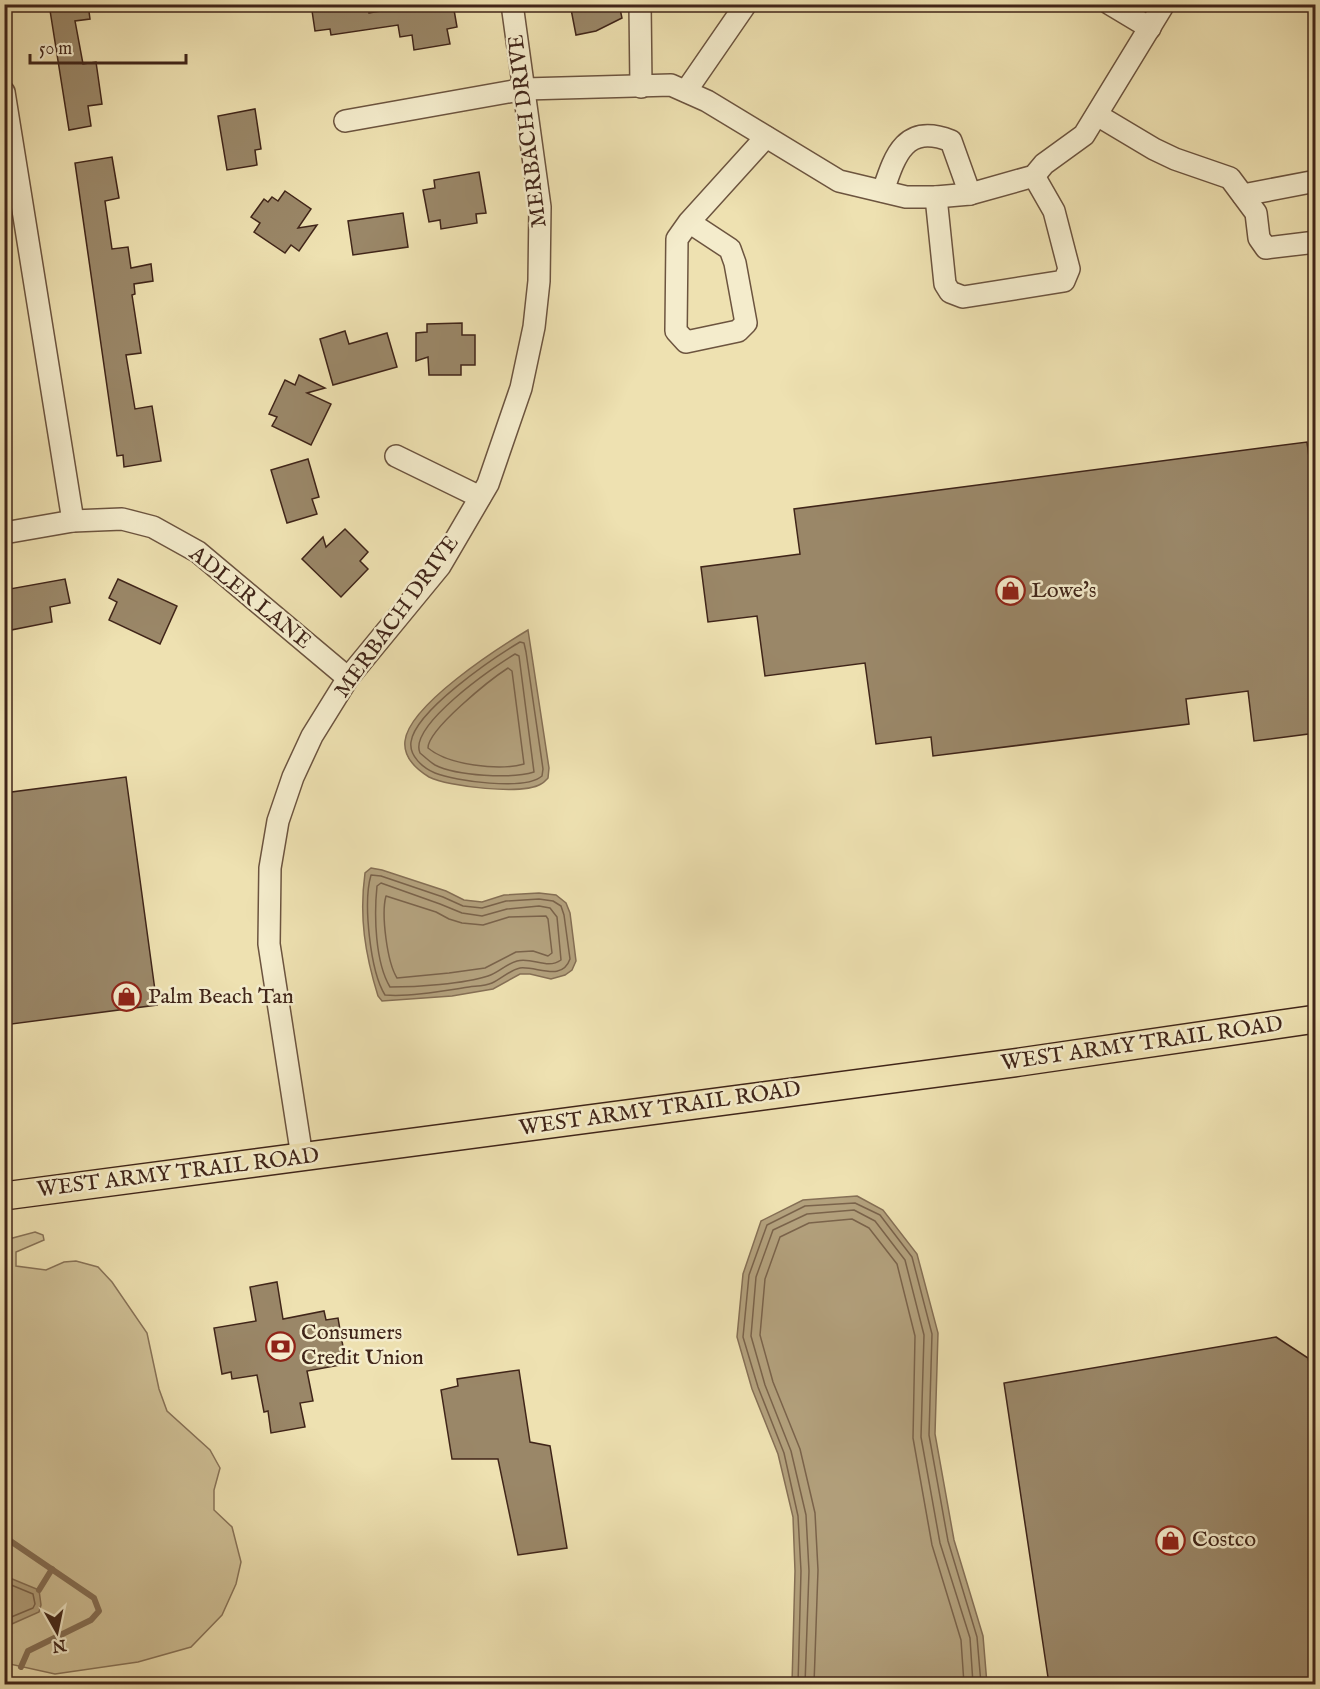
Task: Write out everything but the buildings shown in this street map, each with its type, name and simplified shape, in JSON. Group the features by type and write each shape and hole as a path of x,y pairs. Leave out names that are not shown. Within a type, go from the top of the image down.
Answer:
{"main road":[{"name":"WEST ARMY TRAIL ROAD","path":"4,1196 1020,1062 1316,1019"}],"street":[{"name":"MERBACH DRIVE","path":"302,1157 269,944 270,868 278,821 293,777 312,736 348,678 440,566 480,497 492,473 521,388 534,327 539,281 540,207 512,4"},
{"path":"640,4 641,87"},
{"path":"686,91 746,4"},
{"path":"1110,4 1150,28"},
{"path":"345,122 525,89 671,85 707,101 839,181 906,196 936,197 970,194 1034,176 1044,164 1084,135 1164,4"},
{"path":"4,92 73,521"},
{"path":"1097,115 1175,159 1230,178 1256,213 1259,238 1266,249 1316,242"},
{"path":"883,191 892,165 903,145 920,137 936,135 951,141 970,194"},
{"path":"689,222 730,249 735,263 746,323 738,331 686,342 676,331 677,239 689,222 766,137"},
{"path":"936,197 945,284 950,292 963,297 1064,281 1069,269 1054,211 1034,176"},
{"path":"1243,195 1316,181"},
{"path":"396,456 480,497"},
{"name":"ADLER LANE","path":"4,533 73,521 122,519 153,527 198,552 348,678"}],"shaded area":[{"path":"35,1232 43,1235 44,1240 16,1252 16,1266 46,1270 64,1262 76,1261 98,1267 112,1282 147,1333 159,1389 167,1411 210,1450 220,1468 214,1490 214,1510 232,1527 241,1562 236,1584 222,1615 191,1647 138,1662 55,1674 5,1663 4,1244 9,1239"}],"water":[{"path":"528,630 549,768 548,778 542,784 519,789 468,787 439,781 419,770 408,758 405,741 410,727 422,711 457,679"},
{"path":"371,868 446,891 464,900 482,902 504,895 539,893 556,895 566,903 570,913 576,961 572,970 565,975 551,979 520,974 493,989 452,996 382,1001 378,996 364,935 363,889 365,873"},
{"path":"857,1196 883,1210 917,1254 938,1333 935,1434 954,1540 983,1636 987,1684 792,1684 795,1571 793,1517 778,1454 752,1389 737,1337 743,1274 761,1221 803,1200"},
{"path":"5,1576 39,1590 41,1605 39,1612 5,1627"}],"waterway":[{"path":"4,1534 6,1538 94,1598 99,1611 91,1620 28,1651 21,1667"},
{"path":"39,1590 52,1569"}],"railway":[{"path":"4,1683 14,1684"}],"place":[{"name":"Lowe's","path":"1010,591"},
{"name":"Palm Beach Tan","path":"127,997"},
{"name":"Consumers Credit Union","path":"280,1346"},
{"name":"Costco","path":"1171,1540"}]}
